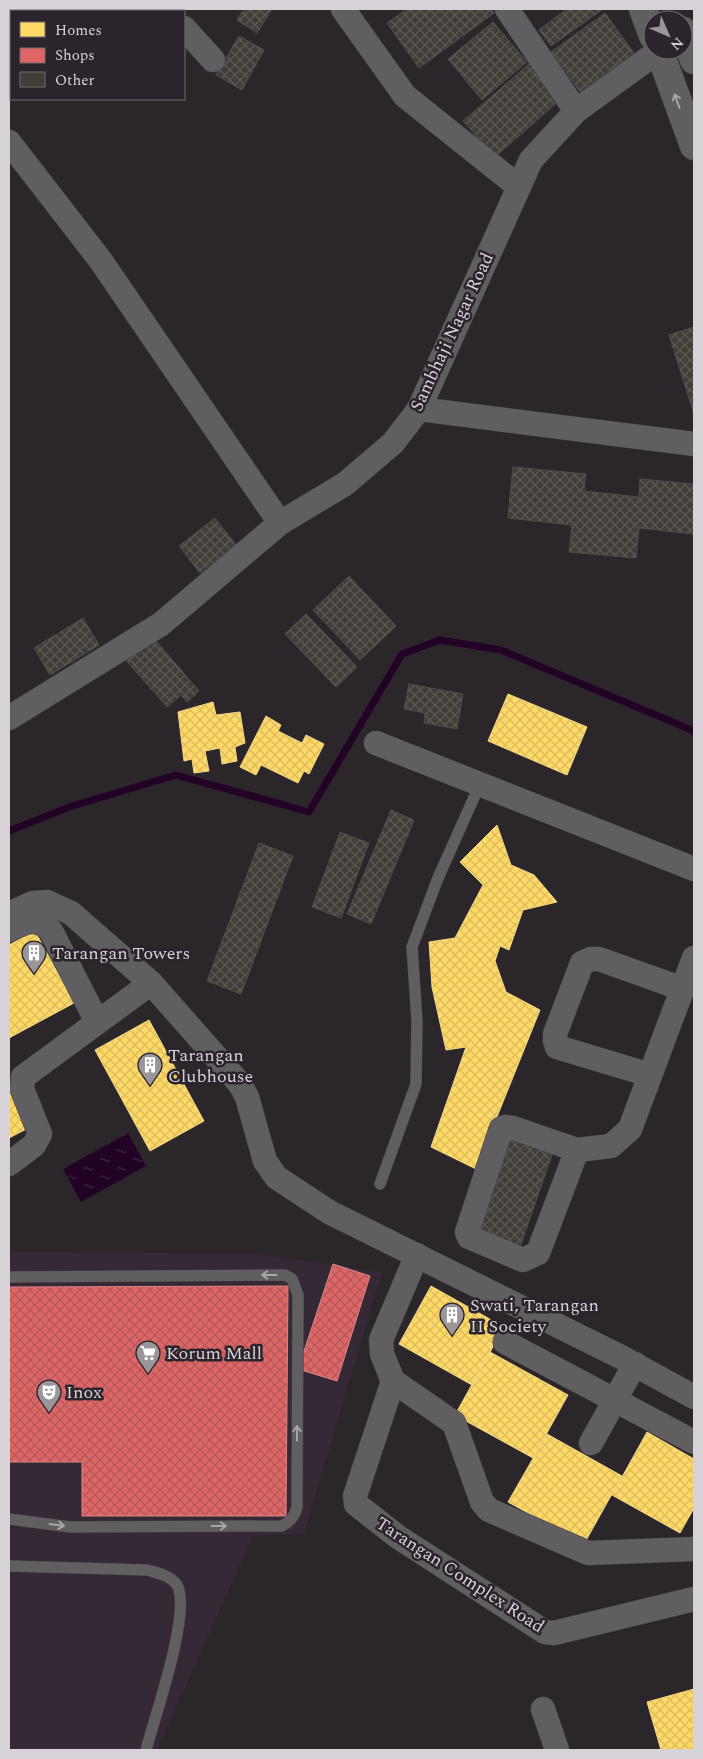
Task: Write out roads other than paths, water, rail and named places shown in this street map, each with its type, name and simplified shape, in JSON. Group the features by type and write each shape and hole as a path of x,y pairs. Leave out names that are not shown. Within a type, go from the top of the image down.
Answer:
{"street":[{"path":"342,9 405,96 519,187"},
{"path":"507,9 576,111"},
{"path":"185,29 213,60"},
{"name":"Sambhaji Nagar Road","path":"9,718 161,624 280,523 346,484 393,443 419,409 532,160 576,111 643,59"},
{"path":"663,60 694,146"},
{"path":"9,142 101,262 280,523"},
{"path":"419,409 694,444"},
{"path":"376,742 694,869"},
{"path":"9,914 34,903 47,902 61,906 83,922 150,983 245,1091 270,1170 329,1212 635,1364 694,1397"},
{"path":"9,930 28,921 38,921 51,931 97,1022"},
{"path":"577,1150 538,1253 523,1260 469,1237 467,1232 501,1129 505,1127 514,1128 577,1150 611,1146 620,1140 630,1129 643,1073 675,986 694,958"},
{"path":"643,1073 557,1046 555,1034 582,963 591,959 599,959 675,986"},
{"path":"9,1164 34,1145 40,1134 22,1089 23,1078 150,983"},
{"path":"417,1255 381,1340 382,1354 393,1381 454,1423 482,1502 489,1510 588,1553 694,1548"},
{"path":"504,1342 614,1402 694,1442"},
{"path":"591,1443 635,1364"},
{"name":"Tarangan Complex Road","path":"393,1381 355,1500 358,1507 398,1537 540,1630 549,1633 694,1599"},
{"path":"543,1709 557,1750"}],"lane":[{"path":"380,1184 416,1084 417,1021 412,947 438,878 480,784"},
{"path":"9,1277 285,1275 292,1279 298,1295 297,1507 294,1517 289,1523 282,1526 70,1527 9,1519"},
{"path":"9,1566 147,1570 164,1574 176,1585 180,1598 180,1623 146,1750"}],"water":[{"path":"128,1133 146,1166 81,1202 63,1169"}],"waterway":[{"path":"9,831 72,806 176,775 309,812 402,654 440,640 501,650 694,731"}],"place":[{"name":"Tarangan Towers","path":"34,974"},
{"name":"Tarangan Clubhouse","path":"150,1086"},
{"name":"Swati, Tarangan II Society","path":"452,1336"},
{"name":"Korum Mall","path":"148,1374"},
{"name":"Inox","path":"49,1413"}]}
